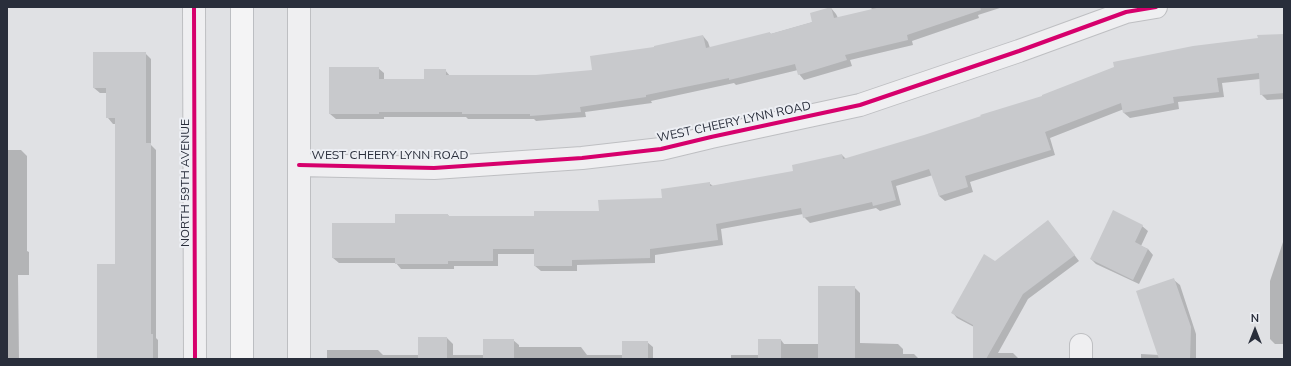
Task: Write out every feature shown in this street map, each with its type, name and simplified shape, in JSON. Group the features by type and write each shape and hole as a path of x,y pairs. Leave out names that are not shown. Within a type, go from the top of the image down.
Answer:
{"main road":[{"path":"242,7 242,359"}],"street":[{"name":"NORTH 59TH AVENUE","path":"194,7 195,359"},
{"path":"299,7 299,359"},
{"name":"WEST CHEERY LYNN ROAD","path":"299,165 434,168 582,158 661,149 860,105 1019,51 1126,12 1156,7"}],"building":[{"path":"831,7 834,18 881,7 980,7 981,10 907,35 908,40 845,55 847,60 798,75 795,64 729,80 729,78 646,95 646,97 580,107 581,112 530,116 530,114 462,114 462,112 379,112 379,114 329,114 329,67 379,67 379,79 424,79 424,69 446,69 446,75 536,75 592,70 590,56 654,47 703,35 706,48 770,32 770,34 812,22 810,13"},
{"path":"1284,34 1284,93 1260,95 1259,73 1217,78 1219,92 1173,97 1174,103 1123,113 1121,103 1045,132 1051,150 965,176 968,187 939,196 929,169 891,181 896,200 873,206 872,202 803,218 801,208 716,224 718,240 650,249 650,258 572,260 572,266 534,266 534,249 493,249 493,261 448,261 448,264 395,264 395,258 332,258 332,223 395,223 395,214 448,214 448,216 534,216 534,211 599,211 598,200 662,198 661,189 710,182 710,186 793,171 792,165 842,154 843,159 924,135 981,116 980,115 1042,96 1114,67 1113,62 1193,46 1258,38 1257,35"},
{"path":"93,52 146,52 146,143 151,143 151,334 153,334 153,358 97,359 97,264 115,264 115,118 106,118 106,88 93,88"},
{"path":"1113,210 1143,225 1135,242 1148,249 1133,280 1090,259"},
{"path":"1048,220 1075,255 1023,294 986,359 973,359 973,325 951,313 984,254 995,261"},
{"path":"1174,278 1191,327 1190,359 1159,359 1136,291"},
{"path":"818,286 855,286 855,359 818,359"},
{"path":"418,337 447,337 447,359 418,359"},
{"path":"483,339 514,339 514,359 483,359"},
{"path":"758,339 781,339 781,359 758,359"},
{"path":"622,341 648,341 648,359 622,359"}],"cycle path":[{"path":"194,7 195,359"},
{"path":"299,165 434,168 582,158 661,149 860,105 1019,51 1126,12 1156,7"}]}
